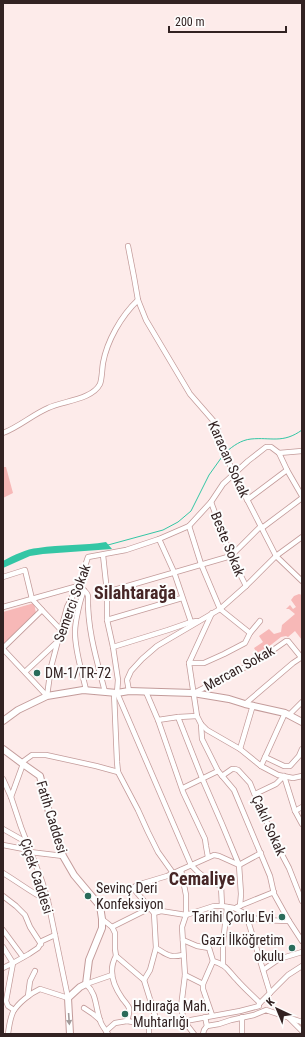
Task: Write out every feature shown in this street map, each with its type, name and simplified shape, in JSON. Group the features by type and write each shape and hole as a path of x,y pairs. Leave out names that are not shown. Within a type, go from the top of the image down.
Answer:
{"main road":[{"path":"3,721 18,710 46,696 86,690 115,693 129,691 193,693 229,699 287,714 302,722"},
{"name":"Fatih Caddesi","path":"3,749 40,776 50,820 63,856 74,875 100,906 102,919"},
{"path":"70,1034 68,998 86,984 89,960 102,928 102,919"}],"street":[{"name":"Karacan Sokak","path":"128,246 138,300 146,320 190,394 217,425 220,443 234,474 276,556 302,581"},
{"path":"3,433 12,430 49,407 84,397 93,391 100,384 103,363 108,345 130,307 138,300"},
{"path":"107,592 231,556 262,527 302,497 279,453 271,447 266,447 223,484 211,502 189,526 159,539 126,550 103,555 107,592 107,620 118,680 115,693 118,772 158,852 173,873"},
{"path":"279,453 302,451"},
{"path":"247,500 287,470"},
{"name":"Beste Sokak","path":"211,502 231,556 246,586"},
{"path":"189,526 201,564 220,608 250,633"},
{"path":"129,691 127,680 131,671 142,659 157,646 220,608 246,586 276,556 302,537"},
{"path":"159,539 174,572 191,622"},
{"name":"Semerci Sokak","path":"46,696 51,667 67,607 78,586 88,557 103,555"},
{"path":"3,578 25,570 32,599 61,630"},
{"path":"3,607 78,586 84,590 88,596 90,628 105,692"},
{"path":"84,590 75,632 86,690"},
{"path":"107,620 182,598"},
{"path":"42,610 3,649 46,696"},
{"path":"212,614 190,663 193,693 202,739 218,771 234,790 270,876 274,892 289,921 302,941"},
{"path":"113,647 191,622 200,621"},
{"path":"190,663 204,663 245,643 250,633 260,621"},
{"name":"Mercan Sokak","path":"193,693 259,660 286,641 288,641 302,657"},
{"path":"25,672 57,642"},
{"path":"245,704 302,657"},
{"path":"146,692 158,720 183,792 206,839 208,857"},
{"path":"115,693 191,865 203,876 213,883 221,886 224,906 223,964"},
{"path":"261,766 287,714 302,702"},
{"path":"240,749 253,706"},
{"path":"158,720 197,716"},
{"path":"178,717 238,865 241,894 240,906"},
{"path":"200,724 207,730 240,749 261,766 278,775 293,778 302,776"},
{"path":"265,757 284,766 290,766 299,756 302,749"},
{"path":"11,797 22,764 32,755 46,755 118,772"},
{"name":"Çakıl Sokak","path":"222,776 232,769 235,769 238,770 250,783 302,900"},
{"path":"182,788 218,771"},
{"path":"255,794 276,784 284,776"},
{"path":"284,776 295,810 302,824"},
{"name":"Çiçek Caddesi","path":"3,779 4,786 11,797 48,901 68,998"},
{"path":"295,810 302,807"},
{"path":"3,829 26,842"},
{"path":"3,845 29,851 63,856"},
{"path":"238,865 261,854"},
{"path":"144,980 150,970 156,948 154,913 131,890 137,885 173,873 214,855 238,865"},
{"path":"180,870 186,895 186,915 182,927 185,975 181,1007 184,1021 194,1034"},
{"path":"3,873 34,894 48,901"},
{"path":"234,908 274,892"},
{"path":"3,896 25,915 30,927 41,944"},
{"path":"154,913 162,911 186,915 214,906 224,906 234,908 259,920 289,921"},
{"path":"112,927 150,908"},
{"path":"246,914 270,993"},
{"path":"102,919 112,927 115,933 116,956 144,980 158,1025"},
{"path":"3,930 23,957"},
{"path":"3,968 38,948 42,941 55,935"},
{"path":"183,940 209,948 213,961 203,984 203,989 212,1016"},
{"path":"3,947 13,963 6,1001 8,1006 14,1010"},
{"path":"156,948 173,957 183,956"},
{"path":"263,970 279,959 302,952"},
{"path":"116,956 112,962 112,975 117,989 129,1008 127,1021"},
{"path":"213,961 223,964 229,969 235,978 266,1010 302,1022"},
{"path":"112,975 86,984 91,989 100,1020 107,1032 115,1023 127,1021 158,1025 240,1011 259,1004 288,975 302,966"},
{"path":"28,996 30,981 35,971"},
{"path":"185,975 203,984"},
{"path":"8,1034 10,1020 14,1010 28,996 40,989 68,998"},
{"path":"84,1008 100,1020"},
{"path":"207,1026 254,1015 266,1010"},
{"path":"203,1034 207,1026 205,1017"},
{"path":"242,1017 242,1034"},
{"path":"288,1017 302,1031"},
{"path":"149,1024 149,1034"}],"shaded area":[{"path":"3,467 6,467 13,493 3,498"},
{"path":"106,542 112,549 30,556 3,568 3,561 29,550"},
{"path":"299,594 302,595 302,640 295,631 288,637 281,637 258,655 254,648 263,642 259,636 269,629 274,634 281,632 282,625 295,614 289,609 286,609 290,605 293,609 296,607 291,600 294,596"},
{"path":"34,603 36,613 3,645 3,612"}],"waterway":[{"path":"226,452 237,444 247,440 289,437 302,430"},
{"path":"108,545 163,530 178,522 191,511 209,475 224,454"}],"place":[{"name":"DM-1/TR-72","path":"37,673"},
{"name":"Sevinç Deri Konfeksiyon","path":"88,896"},
{"name":"Tarihi Çorlu Evi","path":"282,917"},
{"name":"Gazi İlköğretim okulu","path":"292,948"},
{"name":"Hıdırağa Mah. Muhtarlığı","path":"125,1014"}],"district":[{"name":"Silahtarağa","path":"135,593"},
{"name":"Cemaliye","path":"202,879"}]}
